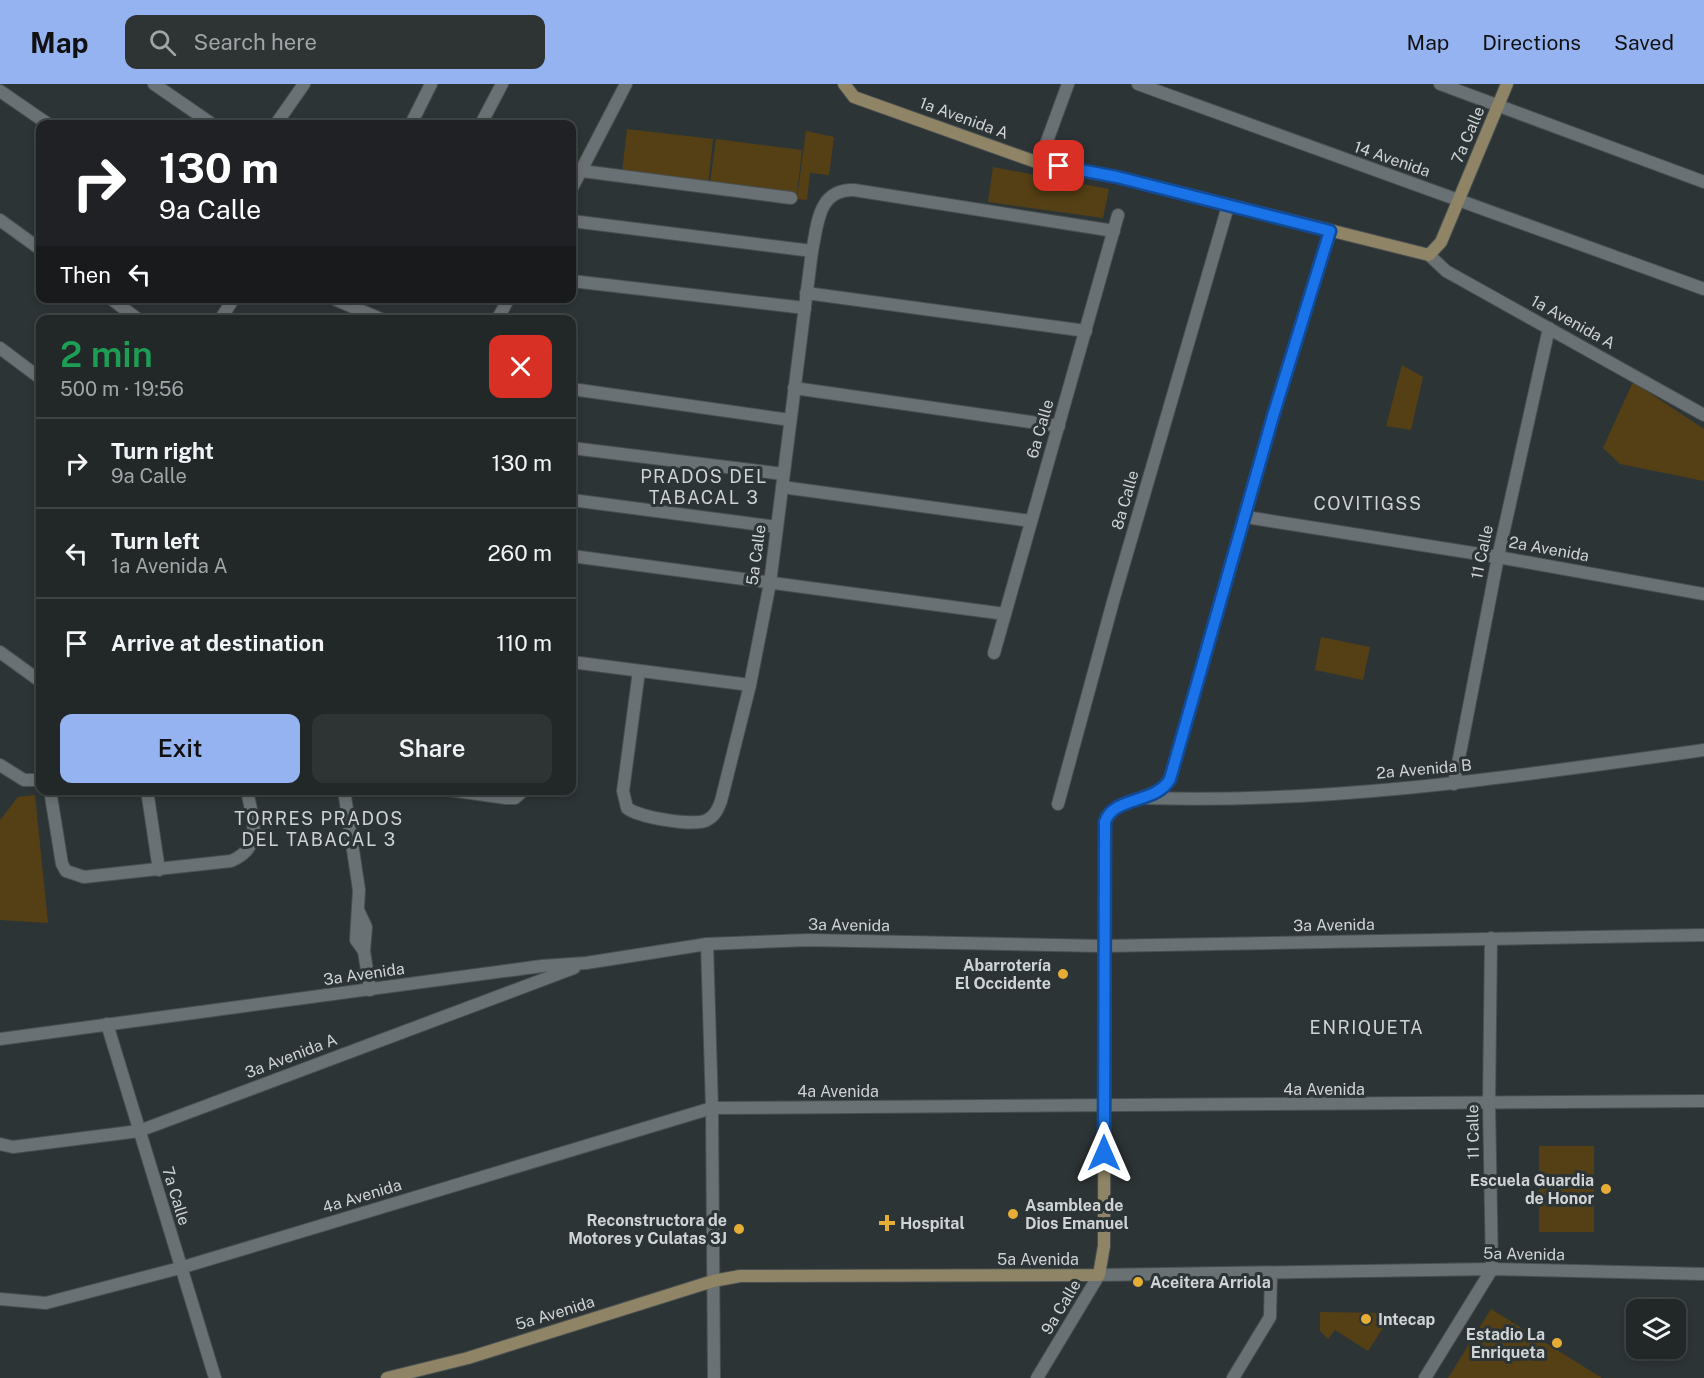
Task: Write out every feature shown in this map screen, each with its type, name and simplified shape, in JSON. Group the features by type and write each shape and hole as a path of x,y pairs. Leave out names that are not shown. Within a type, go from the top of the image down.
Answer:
{"main road":[{"name":"1a Avenida A","path":"844,84 854,97 1039,163 1117,177 1429,255"},
{"name":"7a Calle","path":"1459,199 1507,84"},
{"path":"1429,255 1441,242 1459,199"},
{"name":"9a Calle","path":"1099,1275 1104,1246 1103,946 1106,819 1113,810 1146,798 1164,787 1174,767 1330,231"},
{"name":"5a Avenida","path":"387,1378 431,1373 468,1358 713,1281 740,1276 1099,1275"}],"street":[{"path":"154,84 206,120"},
{"path":"279,120 304,84"},
{"path":"413,120 431,84"},
{"path":"483,120 502,84"},
{"path":"576,181 626,84"},
{"path":"1039,163 1068,84"},
{"name":"14 Avenida","path":"1138,84 1704,289"},
{"path":"1440,84 1704,182"},
{"path":"0,91 42,120"},
{"path":"582,171 791,198"},
{"name":"5a Calle","path":"639,671 623,791 627,808 641,815 696,823 712,816 721,801 750,685 770,583 812,251 821,209 826,199 835,192 854,190 1114,231"},
{"name":"8a Calle","path":"1058,804 1114,598 1228,206"},
{"name":"6a Calle","path":"994,653 1118,215"},
{"path":"0,220 36,246"},
{"path":"576,222 812,251"},
{"name":"1a Avenida A","path":"1429,255 1446,271 1704,415"},
{"path":"576,281 804,308"},
{"path":"806,293 1086,331"},
{"path":"117,303 133,315"},
{"path":"344,303 371,315"},
{"name":"11 Calle","path":"1454,784 1498,557 1549,328"},
{"path":"0,348 36,375"},
{"path":"794,388 1059,426"},
{"path":"576,390 790,420"},
{"path":"576,448 783,474"},
{"path":"782,488 1031,521"},
{"path":"576,501 777,527"},
{"name":"2a Avenida","path":"1246,517 1498,557 1704,594"},
{"path":"576,557 1005,614"},
{"path":"0,652 36,682"},
{"path":"576,663 750,685"},
{"name":"2a Avenida B","path":"1146,798 1267,798 1454,784 1704,750"},
{"path":"0,765 24,780 36,780"},
{"path":"51,795 60,855 66,871 84,877 231,861 244,856 251,847 254,836 248,795"},
{"path":"148,795 159,870"},
{"path":"345,795 358,886 359,912 366,927 363,949 370,990"},
{"path":"485,795 515,798 518,795"},
{"name":"3a Avenida","path":"0,1039 542,966 586,963 707,944 809,940 1103,946 1704,935"},
{"name":"11 Calle","path":"1491,938 1489,1104 1492,1269"},
{"path":"707,944 712,1108 714,1378"},
{"name":"3a Avenida A","path":"0,1144 14,1147 139,1131 586,963"},
{"name":"7a Calle","path":"107,1024 215,1378"},
{"name":"4a Avenida","path":"0,1299 46,1303 180,1268 712,1108 1704,1101"},
{"path":"1425,1378 1492,1269"},
{"name":"5a Avenida","path":"1099,1275 1492,1269 1704,1274"},
{"path":"1233,1378 1270,1317 1271,1273"},
{"name":"9a Calle","path":"1037,1378 1099,1275"}],"shaded area":[{"path":"627,129 713,139 708,184 622,173"},
{"path":"806,131 834,137 829,175 810,173 807,200 797,199"},
{"path":"716,139 802,150 797,194 710,183"},
{"path":"993,167 1109,189 1103,218 988,202"},
{"path":"1402,365 1423,377 1411,430 1386,426"},
{"path":"1633,382 1704,429 1704,481 1620,464 1603,448"},
{"path":"1321,637 1370,647 1363,680 1315,670"},
{"path":"35,795 48,923 0,920 0,820 18,797"},
{"path":"1539,1146 1594,1146 1594,1232 1539,1232"},
{"path":"1491,1309 1602,1378 1448,1378"},
{"path":"1320,1312 1384,1313 1390,1317 1368,1351 1335,1330 1328,1339 1320,1331"}],"place":[{"name":"Abarrotería El Occidente","path":"1063,974"},
{"name":"Escuela Guardia de Honor","path":"1606,1189"},
{"name":"Asamblea de Dios Emanuel","path":"1013,1214"},
{"name":"Hospital","path":"887,1223"},
{"name":"Reconstructora de Motores y Culatas 3J","path":"739,1229"},
{"name":"Aceitera Arriola","path":"1138,1282"},
{"name":"Intecap","path":"1366,1319"},
{"name":"Estadio La Enriqueta","path":"1557,1343"}],"district":[{"name":"PRADOS DEL TABACAL 3","path":"704,486"},
{"name":"COVITIGSS","path":"1368,503"},
{"name":"TORRES PRADOS DEL TABACAL 3","path":"319,828"},
{"name":"ENRIQUETA","path":"1367,1027"}],"route":[{"path":"1059,166 1117,177 1330,231 1273,416 1170,779 1158,792 1113,810 1105,822 1104,1153"}]}
